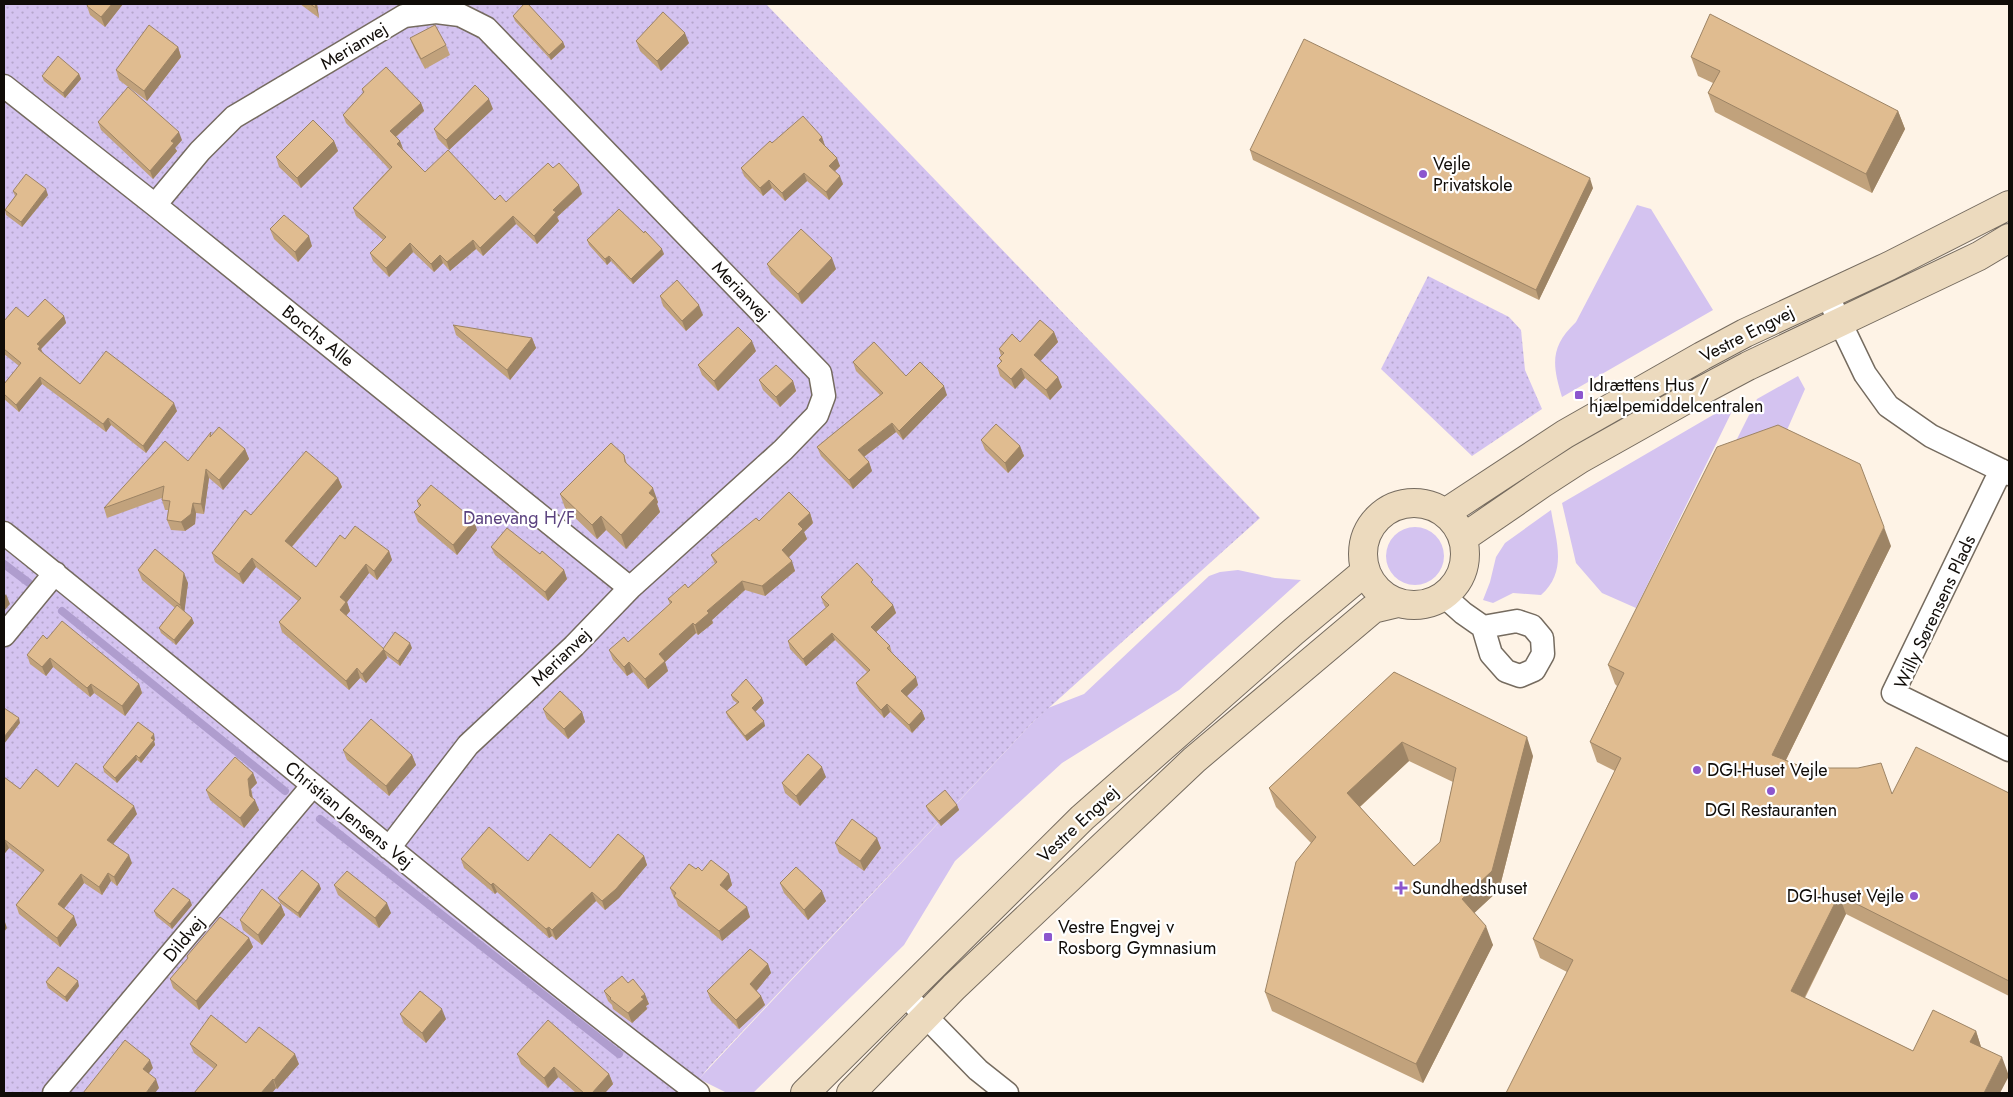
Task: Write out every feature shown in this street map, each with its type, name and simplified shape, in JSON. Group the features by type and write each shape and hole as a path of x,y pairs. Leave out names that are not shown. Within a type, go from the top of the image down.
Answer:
{"street":[{"name":"Merianvej","path":"155,205 200,151 234,117 404,16 436,12 460,15 486,28 820,373 824,396 817,415 783,450 630,588 574,646 468,745 390,848"},
{"name":"Borchs Alle","path":"4,86 155,205 630,588"},
{"name":"Vestre Engvej","path":"1445,513 1565,434 1745,333 1827,295 2009,205"},
{"name":"Vestre Engvej","path":"1463,538 1589,454 1701,391 1979,256 2009,238"},
{"name":"Willy Sørensens Plads","path":"1827,295 1865,374 1888,406 1931,436 2005,472 1893,693 2009,750"},
{"path":"1407,503 1433,506 1445,513 1456,524 1463,538 1464,564 1460,576 1454,587 1434,602 1422,605 1398,603 1378,591 1366,571 1363,559 1367,534 1373,523 1382,514 1394,507 1407,503"},
{"name":"Christian Jensens Vej","path":"4,533 613,1029 698,1093"},
{"name":"Vestre Engvej","path":"805,1093 1082,818 1293,632 1366,571"},
{"path":"4,635 55,574"},
{"path":"1444,596 1463,614 1483,627"},
{"name":"Vestre Engvej","path":"851,1093 954,987 1194,760 1373,609 1398,603"},
{"name":"Dildvej","path":"54,1093 313,785"},
{"path":"904,994 978,1070 1007,1093"}],"green space":[{"name":"Danevang H/F","path":"4,4 766,4 1260,518 1032,723 709,1067 688,1093 4,1093"},
{"path":"1637,205 1651,209 1713,310 1562,397 1555,365 1555,356 1561,340 1576,322"},
{"path":"1428,276 1509,317 1521,330 1525,370 1542,409 1472,456 1381,369"},
{"path":"1798,376 1805,389 1787,430 1731,451 1757,399"},
{"path":"1737,401 1636,608 1602,593 1576,563 1562,503"},
{"path":"1551,510 1558,555 1555,576 1549,586 1541,595 1513,593 1493,603 1483,600 1496,557 1505,543"},
{"path":"1409,527 1421,527 1436,535 1444,550 1444,562 1436,577 1421,585 1409,585 1394,577 1386,562 1386,550 1394,535"},
{"path":"1238,570 1275,578 1301,580 1179,690 1062,763 955,861 904,945 753,1093 727,1093 699,1079 1032,723 1048,708 1084,694 1209,576 1220,572"}],"building":[{"path":"88,4 112,4 101,17 87,6"},
{"path":"524,4 528,4 563,42 549,55 513,16"},
{"path":"663,12 685,33 657,61 636,41"},
{"path":"1710,14 1898,111 1866,174 1708,93 1720,71 1691,57"},
{"path":"149,25 178,47 144,91 116,70"},
{"path":"435,25 446,45 421,59 410,38"},
{"name":"Vejle Privatskole","path":"1304,39 1590,178 1536,290 1250,150"},
{"path":"58,56 79,74 63,93 42,76"},
{"path":"386,67 421,103 390,131 400,141 397,144 425,172 448,150 495,200 500,195 506,202 548,163 553,168 559,163 579,185 553,210 556,212 534,236 513,216 480,248 473,240 447,262 440,255 431,264 410,243 386,268 370,253 386,237 353,208 392,167 343,115 364,92 362,89"},
{"path":"475,85 489,99 446,140 434,129"},
{"path":"128,87 179,132 171,141 174,143 150,171 98,122"},
{"path":"803,116 822,137 819,140 837,158 829,166 840,176 826,192 804,173 782,193 769,180 760,188 741,168 770,141 772,143"},
{"path":"313,120 334,141 297,178 276,157"},
{"path":"26,174 46,189 21,222 5,210 17,194 13,191"},
{"path":"619,209 644,233 645,231 662,249 631,279 609,256 605,259 587,240"},
{"path":"284,215 309,236 295,252 270,229"},
{"path":"801,229 832,258 798,294 767,264"},
{"path":"677,280 699,305 682,321 660,296"},
{"path":"45,299 64,316 37,344 40,346 38,349 80,384 106,351 174,403 143,446 108,418 103,424 40,377 16,405 4,394 4,384 21,363 4,349 4,321 16,307 28,317"},
{"path":"1040,320 1054,332 1034,355 1058,377 1046,390 1021,368 1011,379 997,366 1002,361 999,358 1004,353 999,349 1012,334 1020,342"},
{"path":"453,325 532,338 507,370"},
{"path":"738,327 752,341 714,381 698,365"},
{"path":"874,342 906,376 920,362 944,386 899,431 892,423 858,450 869,462 849,480 817,447 883,393 853,362"},
{"path":"776,365 793,381 776,397 759,380"},
{"path":"996,424 1020,446 1005,463 981,440"},
{"name":"DGI-Huset Vejle","path":"1778,425 1860,464 1884,527 1772,755 1800,766 1818,768 1858,768 1881,763 1892,794 1916,747 2009,793 2009,981 1839,895 1791,991 1913,1051 1933,1010 1976,1031 1970,1042 2002,1057 1984,1093 1506,1093 1573,960 1533,939 1621,758 1590,742 1624,673 1608,665 1717,447"},
{"path":"219,427 245,449 219,480 206,469 201,504 193,503 191,514 181,522 167,520 170,501 162,500 164,486 104,508 165,441 188,461 211,432 210,437"},
{"path":"611,443 624,455 625,462 653,488 649,493 655,498 621,535 601,516 592,525 560,494"},
{"path":"306,451 338,478 285,541 316,567 340,535 345,539 355,526 389,551 374,571 366,564 340,597 346,602 340,610 384,649 362,674 357,668 346,681 279,622 301,598 252,558 239,574 212,553 245,510 251,515"},
{"path":"431,485 474,520 453,545 414,512 421,505 417,501"},
{"path":"789,492 810,513 798,524 803,529 782,550 792,561 762,586 742,581 707,611 709,613 695,625 693,623 659,654 665,661 645,679 629,662 624,667 609,650 624,637 628,642 672,602 668,599 685,584 688,588 717,562 711,555 756,518 759,521"},
{"path":"507,528 540,554 542,551 564,570 545,592 491,547"},
{"path":"155,549 184,573 180,605 138,570"},
{"path":"857,563 873,580 871,582 893,605 871,627 890,646 887,648 916,677 901,691 922,711 909,725 887,704 881,710 856,683 870,670 832,633 803,659 788,641 829,605 821,597"},
{"path":"177,605 192,618 174,640 159,628"},
{"path":"62,621 139,684 122,706 91,684 87,688 50,658 42,667 27,655 43,635 47,639"},
{"path":"395,632 410,643 398,661 383,649"},
{"name":"Sundhedshuset","path":"1394,672 1527,737 1492,871 1462,899 1486,926 1416,1064 1265,992 1296,862 1316,837 1269,788","holes":["1402,742 1456,768 1440,842 1414,866 1347,793"]},
{"path":"746,679 762,698 752,708 764,721 745,736 726,712 739,702 731,695"},
{"path":"560,691 582,712 564,729 543,709"},
{"path":"4,708 19,718 4,737"},
{"path":"371,719 412,755 386,786 343,750"},
{"path":"138,722 154,734 151,738 154,740 139,758 136,755 115,778 103,767"},
{"path":"808,754 822,767 796,796 782,783"},
{"path":"235,757 253,773 248,779 250,796 255,800 240,818 206,790"},
{"path":"76,763 134,806 107,840 129,855 114,877 108,873 99,887 81,874 58,904 74,916 57,938 16,905 44,870 5,840 4,842 4,777 20,789 36,769 58,787"},
{"path":"945,790 957,805 939,821 926,806"},
{"path":"852,819 877,838 860,861 835,843"},
{"path":"489,827 528,861 550,834 590,868 618,834 644,856 616,889 602,901 592,892 552,930 549,927 546,929 493,883 491,885 461,859"},
{"path":"711,860 729,874 720,885 747,907 719,931 674,896 676,893 670,888 689,864 696,869 698,867 702,871"},
{"path":"796,867 822,891 804,910 780,883"},
{"path":"302,870 319,884 298,913 278,898"},
{"path":"347,871 387,903 375,918 334,885"},
{"path":"173,888 190,900 170,924 154,911"},
{"path":"262,889 281,905 258,935 240,920"},
{"path":"220,917 249,938 196,1001 170,979"},
{"path":"750,949 768,964 750,984 761,996 736,1020 707,991"},
{"path":"58,967 78,981 65,997 46,982"},
{"path":"622,976 628,983 633,979 645,994 641,997 644,999 628,1013 610,999 604,991"},
{"path":"420,991 442,1009 422,1033 400,1014"},
{"path":"211,1015 246,1043 259,1027 295,1054 261,1093 194,1093 217,1065 190,1044"},
{"path":"548,1020 609,1074 592,1093 584,1093 554,1067 544,1078 517,1054"},
{"path":"125,1040 150,1060 143,1069 156,1079 146,1093 83,1093"}],"waterway":[{"path":"4,564 29,583"},
{"path":"62,611 285,791"},
{"path":"320,819 619,1054"}],"place":[{"name":"Vejle Privatskole","path":"1423,174"},
{"name":"Idrættens Hus / hjælpemiddelcentralen","path":"1579,395"},
{"name":"DGI-Huset Vejle","path":"1697,770"},
{"name":"DGI Restauranten","path":"1771,791"},
{"name":"Sundhedshuset","path":"1401,888"},
{"name":"DGI-huset Vejle","path":"1914,896"},
{"name":"Vestre Engvej v Rosborg Gymnasium","path":"1048,937"}]}
